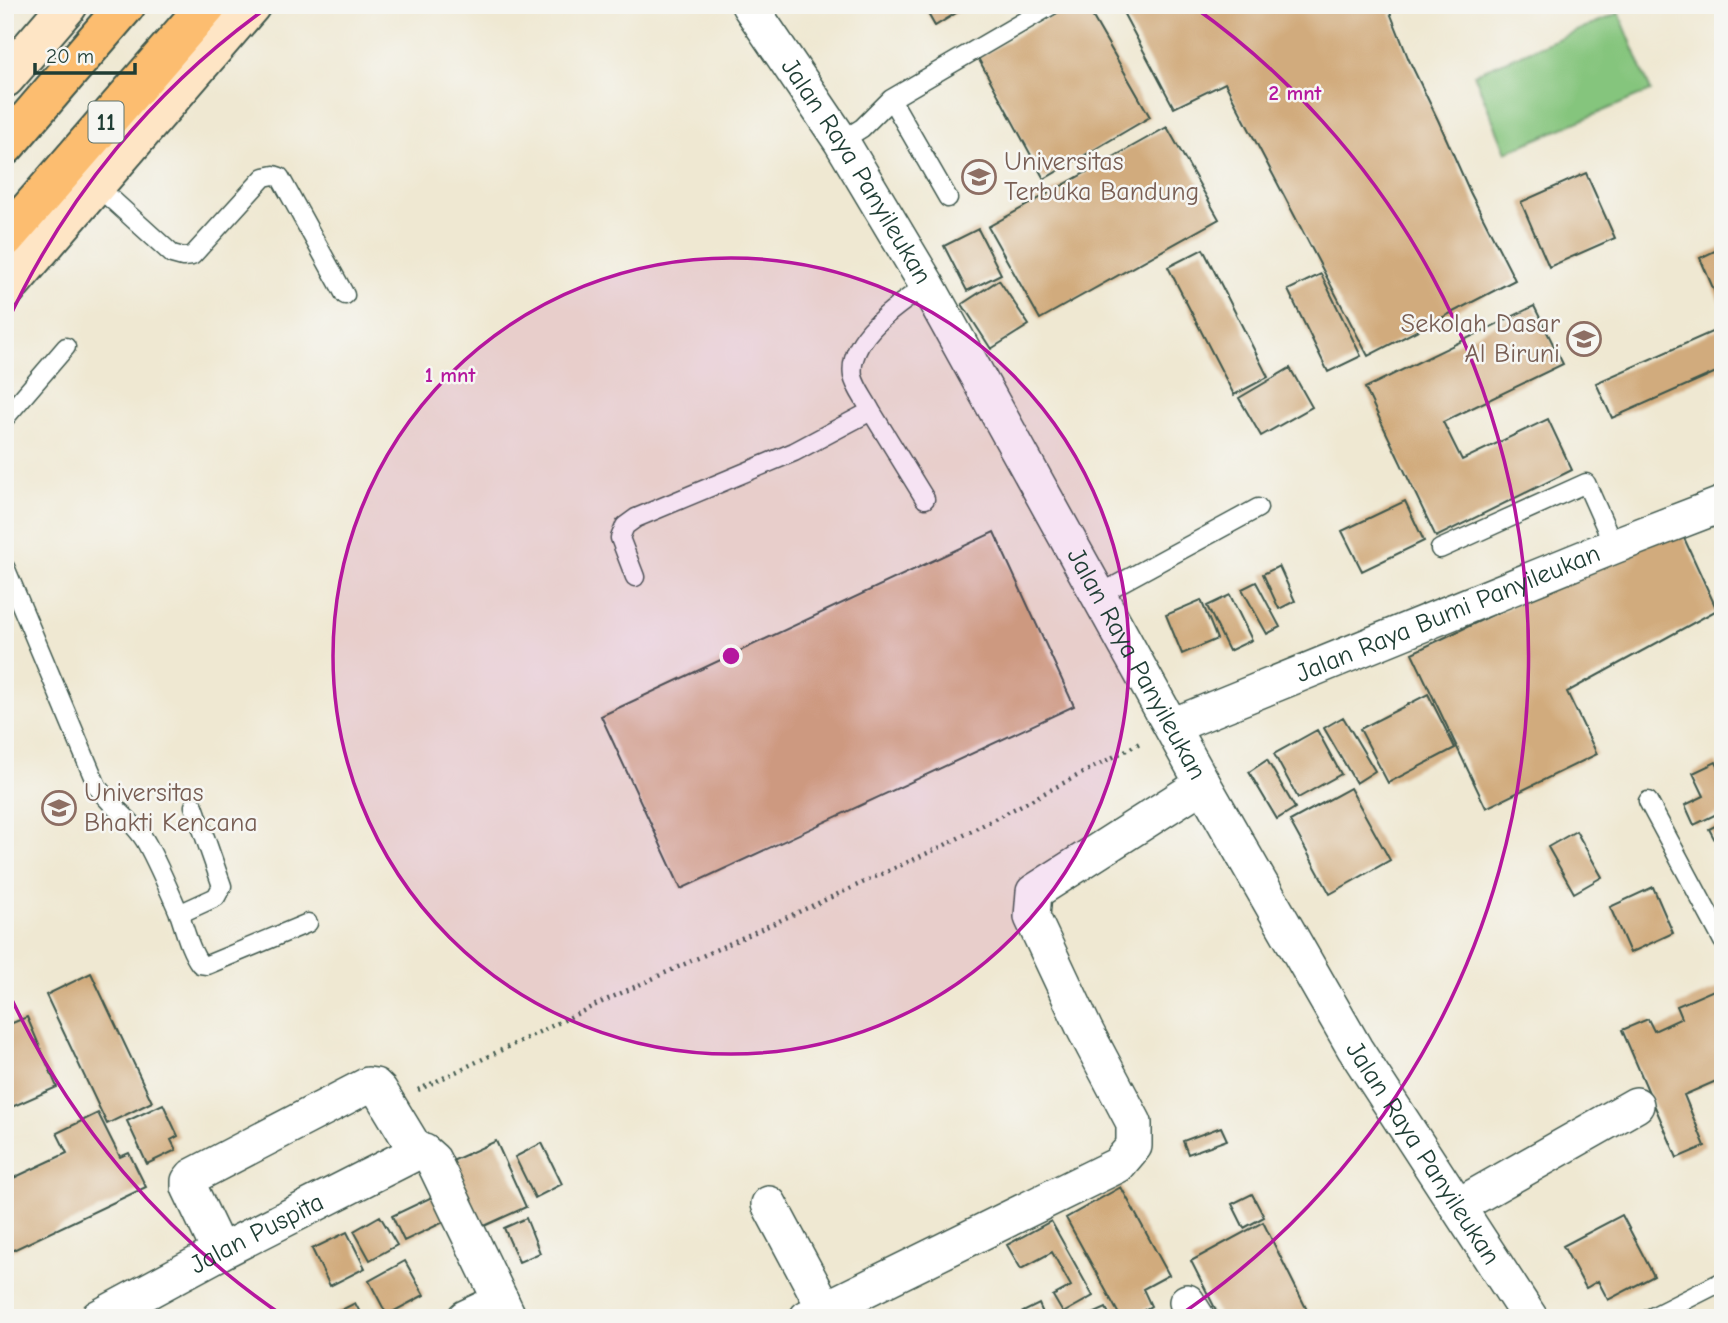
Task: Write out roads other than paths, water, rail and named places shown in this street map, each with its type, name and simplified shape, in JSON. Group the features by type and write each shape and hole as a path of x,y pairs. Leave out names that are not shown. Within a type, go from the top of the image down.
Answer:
{"highway":[{"name":"11","path":"5,146 126,5"},
{"name":"11","path":"5,238 207,5"}],"main road":[{"path":"5,289 251,5"},
{"path":"5,78 65,7"}],"street":[{"name":"Jalan Raya Panyileukan","path":"749,5 841,141 927,285 1203,784 1355,1049 1530,1318"},
{"name":"Jalan Raya Bumi Panyileukan","path":"1172,726 1723,504"},
{"path":"769,1203 821,1315 1118,1165 1134,1146 1134,1124 1032,917 1031,905 1034,892 1203,784"},
{"path":"220,1252 188,1186 193,1176 368,1086 375,1086 417,1152 424,1152 433,1160 505,1309 465,1318"},
{"path":"1458,1206 1636,1105"},
{"name":"Jalan Puspita","path":"98,1318 220,1252 417,1152"}],"lane":[{"path":"841,141 862,128 891,99 1052,5"},
{"path":"891,99 948,198"},
{"path":"96,185 172,254 183,257 192,256 264,177 280,177 345,295"},
{"path":"925,499 871,411 853,376 856,354 866,335 898,304 927,285"},
{"path":"5,418 66,347"},
{"path":"635,577 620,537 625,526 636,518 794,452 871,411"},
{"path":"1440,549 1586,483 1614,546"},
{"path":"1100,594 1258,508"},
{"path":"5,567 97,786 146,841 200,964 207,965 308,923"},
{"path":"1648,801 1723,941"},
{"path":"179,914 216,897 222,886 194,806"},
{"path":"1650,1318 1723,1281"}],"place":[{"name":"Universitas Terbuka Bandung","path":"979,177"},
{"name":"Sekolah Dasar Al Biruni","path":"1584,339"},
{"name":"Universitas Bhakti Kencana","path":"59,808"}]}
